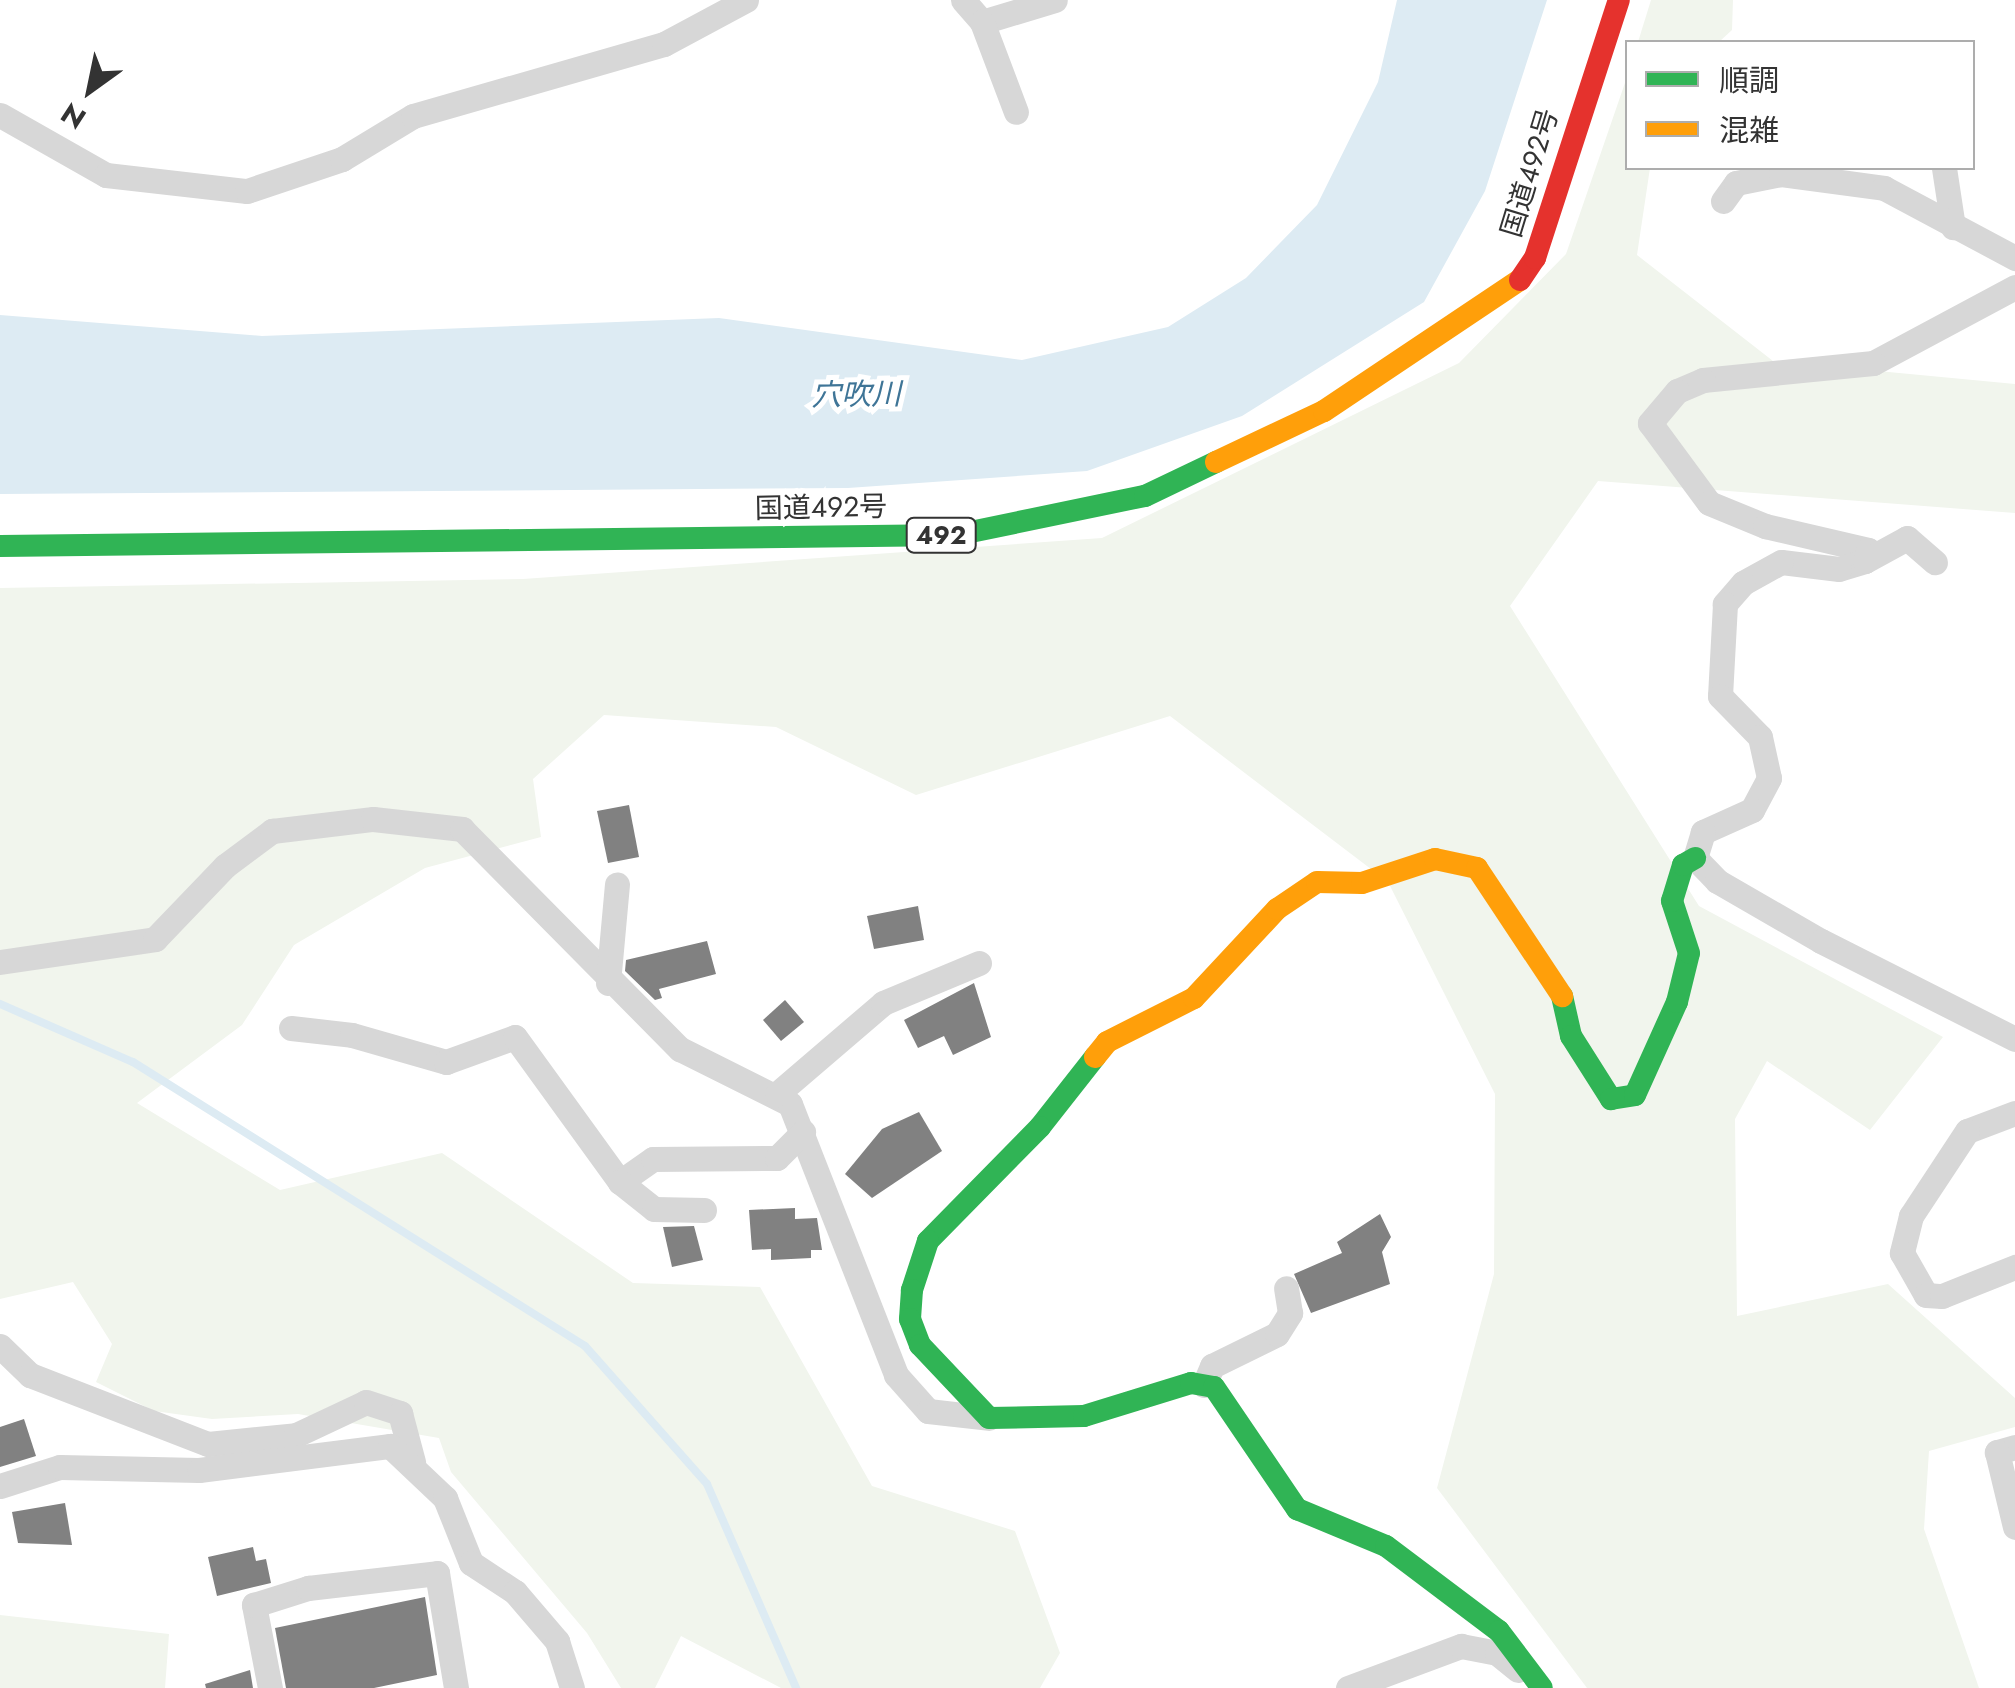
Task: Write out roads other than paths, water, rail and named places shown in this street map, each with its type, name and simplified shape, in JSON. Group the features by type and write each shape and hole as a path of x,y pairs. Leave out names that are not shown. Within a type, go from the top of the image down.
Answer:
{"main road":[{"name":"国道492号","path":"0,546 956,535 1145,496 1324,411 1513,292 1535,258 1619,0"},
{"path":"1541,1688 1500,1632 1386,1546 1297,1509 1236,1416 1204,1386 1084,1416 989,1418 920,1345 910,1319 918,1274 928,1241 1040,1127 1106,1042 1194,998 1277,909 1317,882 1362,883 1435,859 1476,868 1559,985 1571,1036 1590,1071 1610,1099 1635,1095 1655,1060 1685,970 1689,954 1672,901 1683,865 1695,858"}],"street":[{"path":"0,115 106,176 247,191 342,159 413,116 664,44 746,0"},
{"path":"963,0 982,22 1016,112"},
{"path":"982,22 1055,0"},
{"path":"1944,170 1953,226"},
{"path":"1724,200 1736,183 1781,174 1884,188 2015,258"},
{"path":"1865,561 1868,550 1765,526 1709,503 1650,423 1676,391 1703,380 1873,363 2015,287"},
{"path":"1935,562 1907,538 1865,561 1839,569 1780,562 1743,583 1726,604 1720,696 1760,736 1769,778 1752,810 1703,832 1695,858 1717,881 1822,941 2015,1039"},
{"path":"0,962 155,939 225,866 272,831 374,819 462,829 608,984 680,1049 720,1075 777,1094 803,1132 873,1325 911,1399 928,1411 989,1418"},
{"path":"608,984 617,884"},
{"path":"777,1094 883,1003 979,963"},
{"path":"291,1028 352,1035 446,1062 515,1037 620,1182 654,1209 704,1210"},
{"path":"2015,1113 1967,1130 1911,1216 1902,1253 1926,1295 1942,1296 2015,1267"},
{"path":"620,1182 654,1159 777,1158 803,1132"},
{"path":"1204,1386 1212,1366 1277,1334 1290,1313 1286,1288"},
{"path":"0,1346 30,1374 208,1444 296,1436 366,1402 400,1413 413,1462"},
{"path":"0,1486 60,1467 199,1470 360,1445 390,1446 413,1462 446,1498 471,1563 515,1592 557,1641 572,1688"},
{"path":"2015,1447 1997,1452 2015,1527"},
{"path":"270,1688 254,1605 308,1588 437,1573 456,1688"},
{"path":"1348,1688 1461,1646 1497,1653 1541,1688"}],"water":[{"name":"穴吹川","path":"1397,0 1547,0 1485,191 1424,302 1242,416 1087,471 848,488 0,494 0,315 262,336 719,318 1022,360 1168,327 1246,278 1317,205 1378,82"}],"waterway":[{"path":"0,1004 133,1062 585,1346 707,1484 796,1688"}]}
